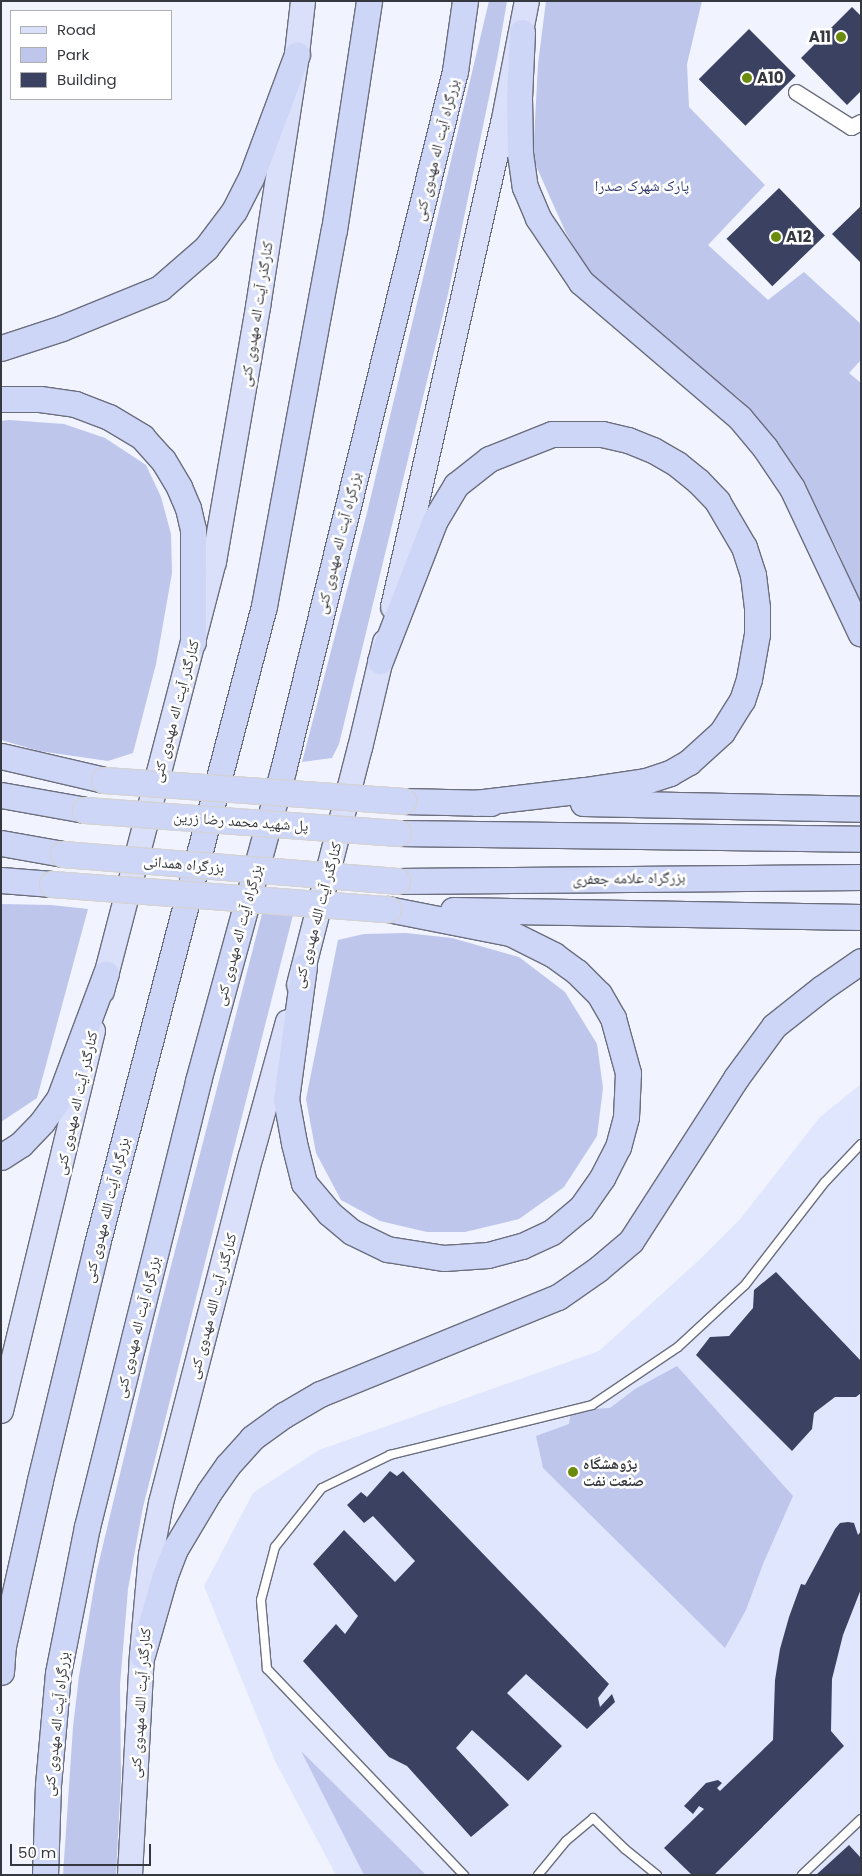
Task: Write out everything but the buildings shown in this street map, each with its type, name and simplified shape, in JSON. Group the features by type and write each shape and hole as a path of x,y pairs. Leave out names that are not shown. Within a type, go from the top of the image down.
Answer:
{"highway":[{"name":"بزرگراه آیت الله مهدوی کنی","path":"1,1672 5,1637 81,1310 225,750 264,606 334,230 369,1"},
{"name":"بزرگراه آیت اله مهدوی کنی","path":"45,1875 48,1785 58,1673 87,1527 196,1090 283,770 455,71 465,1"},
{"path":"455,71 473,1"},
{"path":"522,32 519,97 520,153 525,187 538,218 581,282 740,418 765,448 792,488 861,634"},
{"path":"1,348 62,328 160,288 206,248 234,211 251,178 297,54"},
{"path":"1,399 40,399 75,404 109,417 142,437 163,460 180,487 193,529 193,642"},
{"path":"380,661 435,520 456,485 489,459 552,434 602,434 636,444 677,464 698,481 722,509 744,547 752,575 757,608 757,634 754,656 742,700 722,732 689,762 670,773 644,781 475,803"},
{"path":"1,756 104,780"},
{"path":"1,763 104,780 403,801 609,803 861,809"},
{"name":"پل شهید محمد رضا زرین","path":"1,795 85,810 398,833 861,839"},
{"name":"بزرگراه همدانی","path":"1,843 64,854 397,881"},
{"name":"بزرگراه علامه جعفری","path":"397,881 861,877"},
{"path":"1,880 388,909 861,917"},
{"path":"304,966 286,1099 294,1144 304,1183 329,1213 352,1232 387,1249 444,1258 488,1255 522,1246 552,1232 581,1208 602,1178 618,1147 626,1117 628,1073 613,1018 599,994 577,972 554,955 510,933 388,909"},
{"path":"142,1655 165,1575 175,1548 208,1492 252,1438 284,1415 320,1394 558,1297 598,1269 631,1241 736,1078 774,1026 822,988 861,961"},
{"path":"1,1157 21,1144 42,1122 59,1099 106,973"}],"main road":[{"name":"کنارگذر آیت اله مهدوی کنی","path":"1,1411 66,1152 106,973 193,642 217,542 258,307 297,54 303,1"},
{"path":"380,661 522,32 527,1"},
{"name":"کنارگذر آیت الله مهدوی کنی","path":"130,1875 142,1655 151,1555 161,1503 251,1156 304,966 360,748 380,661"}],"street":[{"path":"796,92 851,127 861,122"}],"lane":[{"path":"464,1875 267,1669 261,1600 275,1547 322,1488 390,1455 592,1405 678,1347 745,1285 824,1182 861,1144"},
{"path":"538,1875 566,1841 593,1818 625,1849 657,1875"},
{"path":"802,1875 861,1819"}],"shaded area":[{"name":"پژوهشگاه صنعت نفت","path":"861,1084 861,1875 336,1875 275,1761 204,1586 253,1493 319,1450 599,1351 697,1262 741,1218 820,1117"}],"green space":[{"path":"489,1 507,1 498,54 448,294 339,744 332,758 302,762 367,513"},
{"name":"پارک شهرک صدرا","path":"546,1 702,1 687,64 689,107 765,185 708,245 768,300 804,272 861,324 861,360 849,373 861,383 861,608 838,551 791,463 740,399 671,346 588,271 566,233 533,159 538,64"},
{"path":"1,421 64,424 105,438 146,465 161,497 171,534 172,573 156,664 133,753 108,761 39,751 1,740"},
{"path":"1,904 51,905 88,909 37,1098 1,1122"},
{"path":"263,910 294,911 143,1507 128,1589 120,1685 121,1779 116,1875 63,1875 73,1727 79,1676 97,1570 155,1328"},
{"path":"406,933 452,938 519,957 565,992 597,1044 603,1088 597,1136 564,1187 519,1219 465,1232 427,1232 380,1221 341,1200 316,1153 306,1099 338,940 364,934"},
{"path":"677,1366 793,1496 763,1564 746,1610 725,1648 543,1468 536,1436 569,1424 571,1410 610,1408 635,1389"},
{"path":"301,1751 391,1840 426,1875 364,1875"}],"place":[{"name":"A11","path":"841,37"},
{"name":"A10","path":"747,78"},
{"name":"A12","path":"776,237"},
{"name":"پژوهشگاه صنعت نفت","path":"573,1472"}]}
